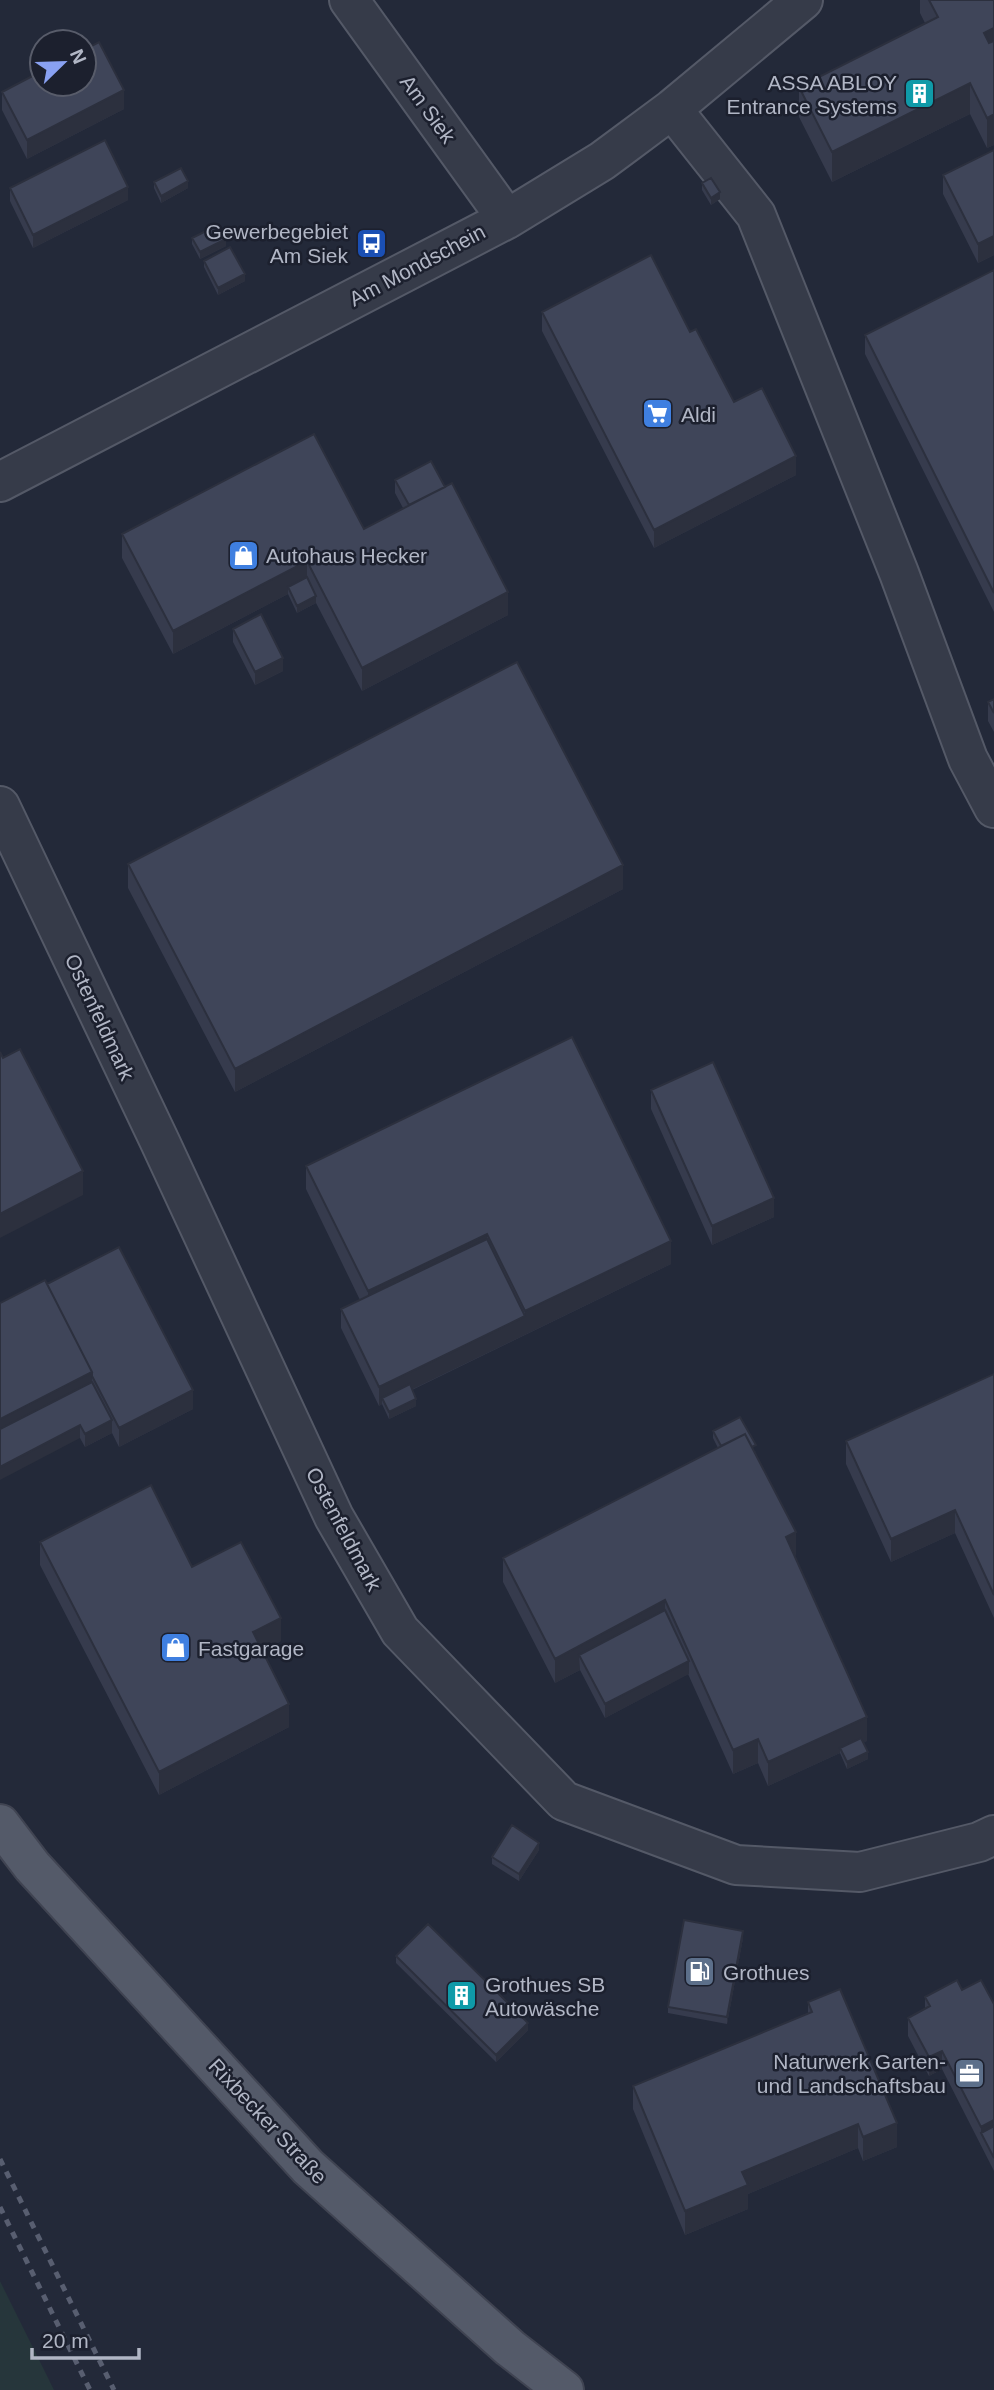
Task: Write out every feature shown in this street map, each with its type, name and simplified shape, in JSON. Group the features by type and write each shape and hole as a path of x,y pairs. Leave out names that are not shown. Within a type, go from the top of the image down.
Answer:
{"main road":[{"name":"Rixbecker Straße","path":"0,1824 32,1866 308,2167 510,2348 564,2390"}],"street":[{"name":"Am Siek","path":"349,0 506,219"},
{"name":"Am Mondschein","path":"0,482 506,219 602,162 672,109 803,0"},
{"path":"672,109 756,215 899,573 968,759 994,808"},
{"name":"Ostenfeldmark","path":"1,812 160,1142 334,1517 400,1631 564,1801 736,1866 860,1872 979,1842 994,1835"}],"shaded area":[{"path":"0,2281 54,2390 0,2390"}],"building":[{"name":"ASSA ABLOY Entrance Systems","path":"929,0 994,0 994,28 984,33 989,43 994,41 994,114 987,118 970,83 832,152 799,87 938,17"},
{"path":"98,43 124,90 27,140 2,92 28,78 28,98 98,98"},
{"path":"105,140 128,187 33,235 10,188"},
{"path":"994,150 994,236 978,244 943,175"},
{"path":"181,168 188,181 161,196 154,182"},
{"path":"711,178 720,192 711,198 702,183"},
{"path":"218,225 226,239 200,252 192,238"},
{"path":"230,247 245,274 218,288 204,261"},
{"name":"Aldi","path":"651,255 690,332 696,329 734,402 762,388 796,456 654,530 542,312"},
{"path":"994,270 994,593 865,335"},
{"path":"314,434 364,529 452,483 508,592 362,668 307,561 173,631 122,534"},
{"path":"431,461 445,487 409,505 395,480"},
{"path":"307,577 316,596 297,606 288,587"},
{"path":"261,614 283,658 255,672 233,629"},
{"path":"517,662 623,865 235,1069 128,864"},
{"path":"994,699 994,713 988,702"},
{"path":"572,1037 671,1241 525,1311 487,1234 368,1291 306,1166"},
{"path":"20,1049 83,1171 0,1214 0,1052 3,1058"},
{"path":"713,1062 774,1198 712,1226 651,1090"},
{"path":"487,1239 525,1316 379,1387 341,1309"},
{"path":"119,1247 193,1390 119,1428 47,1284"},
{"path":"45,1280 92,1372 0,1419 0,1303"},
{"path":"994,1374 994,1595 955,1510 891,1539 846,1441"},
{"path":"92,1382 112,1420 85,1434 80,1425 0,1467 0,1429"},
{"path":"410,1384 416,1399 389,1412 382,1398"},
{"path":"740,1417 756,1445 752,1447 745,1434 721,1446 713,1431"},
{"path":"745,1434 796,1532 786,1537 867,1717 768,1762 758,1739 733,1750 665,1600 555,1659 503,1558"},
{"name":"Fastgarage","path":"151,1485 192,1567 241,1542 281,1618 253,1632 289,1704 159,1772 40,1542"},
{"path":"665,1610 689,1661 605,1704 579,1655"},
{"path":"861,1738 868,1752 847,1762 840,1748"},
{"path":"512,1825 539,1843 519,1874 492,1857"},
{"path":"684,1920 743,1931 727,2017 668,2007"},
{"name":"Grothues SB Autowäsche","path":"428,1924 528,2023 496,2055 396,1956"},
{"name":"Naturwerk Garten- und Landschaftsbau","path":"957,1980 962,1990 981,1980 994,2004 994,2120 981,2127 942,2051 929,2057 908,2018 930,2006 925,1997"},
{"path":"840,1989 897,2123 863,2137 858,2124 742,2172 748,2185 685,2211 633,2086 812,2012 808,2002"},
{"path":"994,2126 994,2158 981,2133"}],"railway":[{"path":"0,2159 114,2390"},
{"path":"0,2207 90,2390"}],"place":[{"name":"ASSA ABLOY Entrance Systems","path":"920,94"},
{"name":"Gewerbegebiet Am Siek","path":"371,243"},
{"name":"Aldi","path":"658,414"},
{"name":"Autohaus Hecker","path":"243,555"},
{"name":"Fastgarage","path":"175,1648"},
{"name":"Grothues","path":"700,1972"},
{"name":"Grothues SB Autowäsche","path":"462,1996"},
{"name":"Naturwerk Garten- und Landschaftsbau","path":"969,2073"}]}
